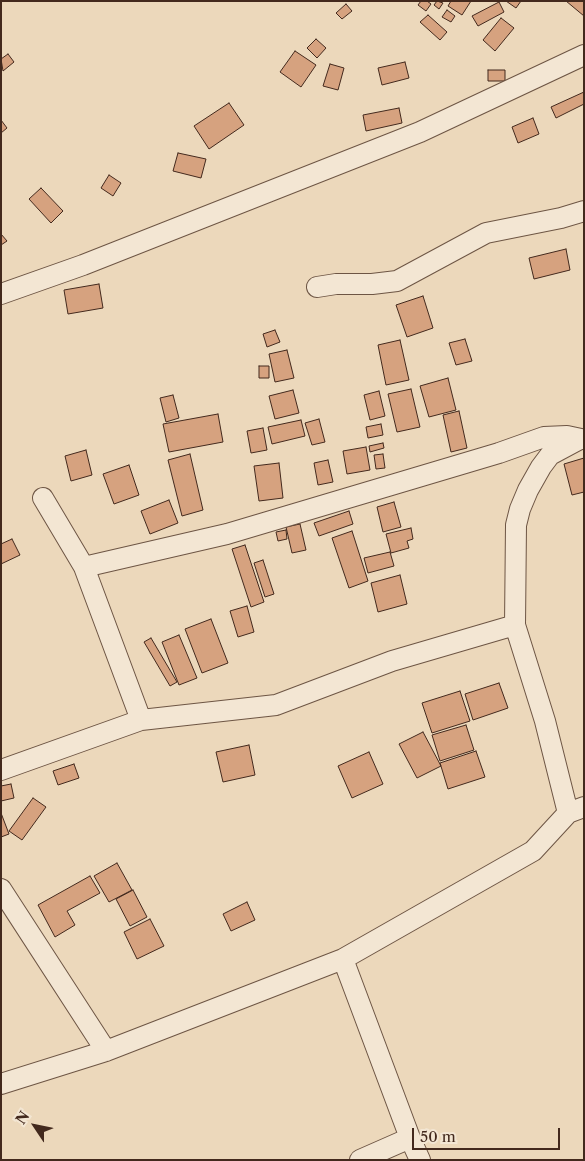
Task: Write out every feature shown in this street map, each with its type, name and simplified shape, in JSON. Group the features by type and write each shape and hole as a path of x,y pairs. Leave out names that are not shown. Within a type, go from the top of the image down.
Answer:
{"street":[{"path":"1,294 82,265 420,132 584,55"},
{"path":"317,287 336,284 372,284 397,281 486,233 561,218 584,211"},
{"path":"84,566 227,534 499,453 544,437 567,436 582,438"},
{"path":"1,1084 106,1051 343,959 533,851 576,810 545,721 515,625 516,525 528,490 550,455 582,438"},
{"path":"43,498 84,566 141,720"},
{"path":"1,770 141,720 276,704 392,661 515,625"},
{"path":"1,889 106,1051"},
{"path":"343,959 420,1160"},
{"path":"360,1160 410,1138"}],"building":[{"path":"421,1 427,1 431,4 426,11 418,5"},
{"path":"437,1 443,3 439,9 434,5"},
{"path":"451,1 471,1 462,15 448,6"},
{"path":"506,1 521,1 516,8"},
{"path":"566,1 584,1 584,16"},
{"path":"499,2 504,12 478,26 472,16"},
{"path":"346,4 352,11 342,19 336,13"},
{"path":"447,10 455,16 451,22 442,17"},
{"path":"428,15 447,32 440,40 420,22"},
{"path":"501,18 514,28 495,51 483,40"},
{"path":"316,39 326,48 317,58 307,48"},
{"path":"295,51 316,65 301,87 280,72"},
{"path":"8,54 14,62 3,71 1,59"},
{"path":"405,62 409,78 382,85 378,68"},
{"path":"330,64 344,68 338,90 323,86"},
{"path":"488,70 505,70 505,81 488,81"},
{"path":"584,92 584,104 556,118 551,107"},
{"path":"229,103 244,125 209,149 194,126"},
{"path":"399,108 402,123 366,131 363,115"},
{"path":"533,118 539,134 518,143 512,127"},
{"path":"1,120 7,128 1,133"},
{"path":"178,153 206,159 201,178 173,171"},
{"path":"109,175 121,183 113,196 101,188"},
{"path":"41,188 63,211 51,223 29,199"},
{"path":"1,234 7,241 1,245"},
{"path":"566,249 570,270 534,279 529,258"},
{"path":"99,284 103,308 68,314 64,290"},
{"path":"423,296 433,328 407,337 396,305"},
{"path":"275,330 280,342 267,347 263,334"},
{"path":"465,339 472,361 456,365 449,343"},
{"path":"400,340 409,380 386,385 378,345"},
{"path":"287,350 294,378 275,382 269,354"},
{"path":"259,366 269,366 269,378 259,378"},
{"path":"448,378 456,410 429,417 420,386"},
{"path":"411,389 420,427 397,432 388,394"},
{"path":"293,390 299,413 275,419 269,396"},
{"path":"379,391 385,416 370,420 364,395"},
{"path":"173,395 179,418 166,422 160,398"},
{"path":"459,411 467,448 451,452 443,415"},
{"path":"218,414 223,442 169,452 163,424"},
{"path":"319,419 325,442 312,445 305,423"},
{"path":"301,420 305,436 272,444 268,427"},
{"path":"381,424 383,435 368,438 366,427"},
{"path":"263,428 267,450 251,453 247,431"},
{"path":"383,443 384,448 370,452 369,446"},
{"path":"366,447 370,470 347,474 343,451"},
{"path":"86,450 92,475 71,481 65,456"},
{"path":"190,454 203,510 182,516 168,460"},
{"path":"383,454 385,468 376,469 374,455"},
{"path":"584,458 584,492 572,495 564,464"},
{"path":"328,460 333,482 318,485 314,463"},
{"path":"279,463 283,498 259,501 254,466"},
{"path":"129,465 139,495 114,504 103,474"},
{"path":"169,500 178,523 150,534 141,511"},
{"path":"394,502 401,527 383,532 377,507"},
{"path":"349,511 353,524 319,536 314,523"},
{"path":"300,524 306,550 292,553 286,527"},
{"path":"411,528 413,539 407,541 409,548 391,553 386,534"},
{"path":"286,530 287,539 278,541 276,532"},
{"path":"352,531 368,581 349,588 332,538"},
{"path":"12,539 20,555 1,564 1,544"},
{"path":"245,545 264,602 251,607 232,549"},
{"path":"390,552 394,566 368,573 364,558"},
{"path":"263,560 274,594 265,597 254,563"},
{"path":"400,575 407,604 378,612 371,583"},
{"path":"247,606 254,632 238,637 230,611"},
{"path":"211,619 228,663 202,673 185,629"},
{"path":"179,635 197,678 179,685 162,642"},
{"path":"151,638 177,682 170,686 144,642"},
{"path":"499,683 508,708 473,720 465,694"},
{"path":"460,691 470,721 432,733 422,703"},
{"path":"466,725 474,750 440,761 432,735"},
{"path":"423,732 441,766 417,778 399,744"},
{"path":"249,745 255,775 223,782 216,752"},
{"path":"476,751 485,777 448,789 440,763"},
{"path":"369,752 383,784 352,798 338,766"},
{"path":"74,764 79,778 58,785 53,771"},
{"path":"11,784 14,798 1,801 1,786"},
{"path":"33,798 46,807 22,840 9,831"},
{"path":"1,813 9,834 1,837"},
{"path":"117,863 132,890 109,902 94,876"},
{"path":"90,876 100,893 67,911 75,925 55,937 38,905"},
{"path":"133,890 147,917 130,926 116,899"},
{"path":"247,902 255,920 231,931 223,914"},
{"path":"150,919 164,946 137,959 124,932"}]}
